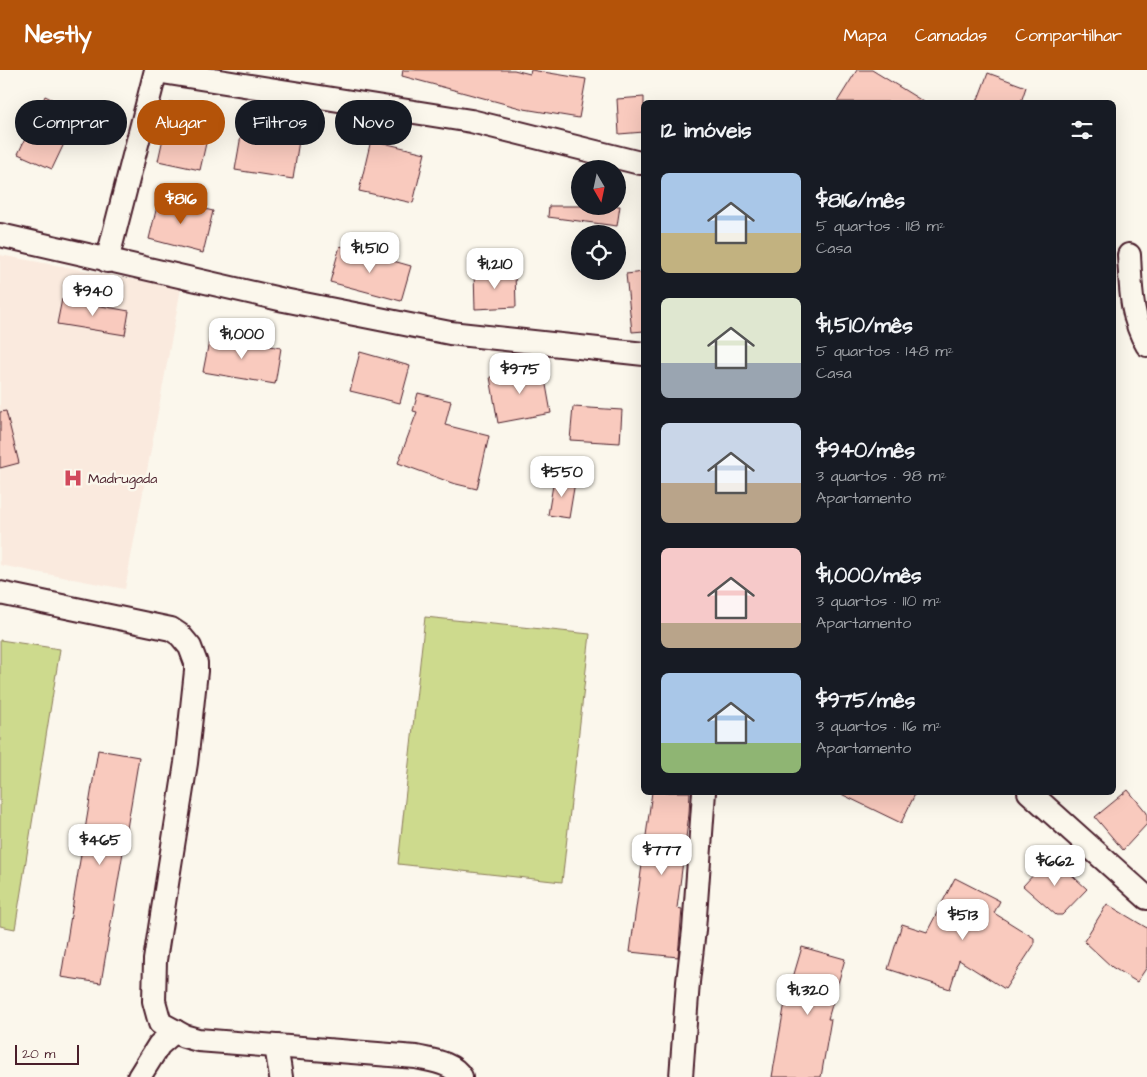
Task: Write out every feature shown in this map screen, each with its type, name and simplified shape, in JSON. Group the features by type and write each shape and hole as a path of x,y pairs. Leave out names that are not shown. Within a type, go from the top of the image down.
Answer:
{"street":[{"path":"107,261 156,70 472,121 640,163"},
{"path":"0,235 107,261 362,317 450,334 641,354"},
{"path":"1129,255 1132,311 1140,334 1147,345"},
{"path":"0,593 171,629 180,635 190,647 196,663 186,763 155,960 155,1006 160,1023 198,1040 416,1057 442,1062 457,1070 461,1077"},
{"path":"681,1077 704,795"},
{"path":"1031,795 1147,898"},
{"path":"139,1077 159,1045 175,1031"},
{"path":"276,1046 281,1077"}],"shaded area":[{"name":"Madrugada","path":"0,255 181,288 125,589 0,565"}],"green space":[{"path":"425,617 590,634 562,882 398,864"},
{"path":"0,640 60,649 15,929 0,926"}],"building":[{"path":"403,70 514,70 530,74 531,70 586,79 579,118 524,109 402,76"},
{"path":"857,70 872,70 921,100 838,100"},
{"path":"988,73 1026,87 1022,100 978,100"},
{"path":"45,96 54,100 43,100"},
{"path":"644,97 644,100 641,100 641,132 619,134 617,99"},
{"path":"22,145 63,145 52,169 18,154"},
{"path":"162,145 206,145 200,170 158,161"},
{"path":"239,145 298,145 293,179 235,170"},
{"path":"370,145 392,145 425,153 413,203 359,191"},
{"path":"159,198 213,211 203,253 149,239"},
{"path":"549,206 571,206 571,215 619,215 617,225 548,217"},
{"path":"340,246 411,266 401,301 330,282"},
{"path":"515,272 516,307 475,309 474,273"},
{"path":"641,272 641,331 632,332 626,274"},
{"path":"62,299 129,311 125,335 57,324"},
{"path":"210,336 281,348 275,384 203,372"},
{"path":"360,352 410,366 400,403 350,391"},
{"path":"543,368 551,413 498,423 490,377"},
{"path":"418,393 451,401 445,425 489,436 477,489 452,483 398,463 417,412 413,411"},
{"path":"573,407 622,410 620,443 570,440"},
{"path":"6,411 19,463 0,468 0,412"},
{"path":"554,479 575,482 569,518 548,515"},
{"path":"98,750 139,757 101,983 61,977"},
{"path":"1128,790 1147,813 1147,824 1123,850 1095,817"},
{"path":"652,795 690,795 677,908 682,909 678,957 630,952"},
{"path":"843,795 915,795 901,823"},
{"path":"1051,856 1087,889 1062,915 1056,915 1023,886"},
{"path":"955,878 1000,901 994,913 1034,938 1034,945 1005,989 959,960 950,989 888,969 902,924 927,932"},
{"path":"1107,904 1147,928 1147,967 1137,982 1112,967 1084,941"},
{"path":"802,947 845,959 828,1019 831,1019 821,1077 772,1077 784,1008"}],"place":[{"name":"Madrugada","path":"73,478"}]}
